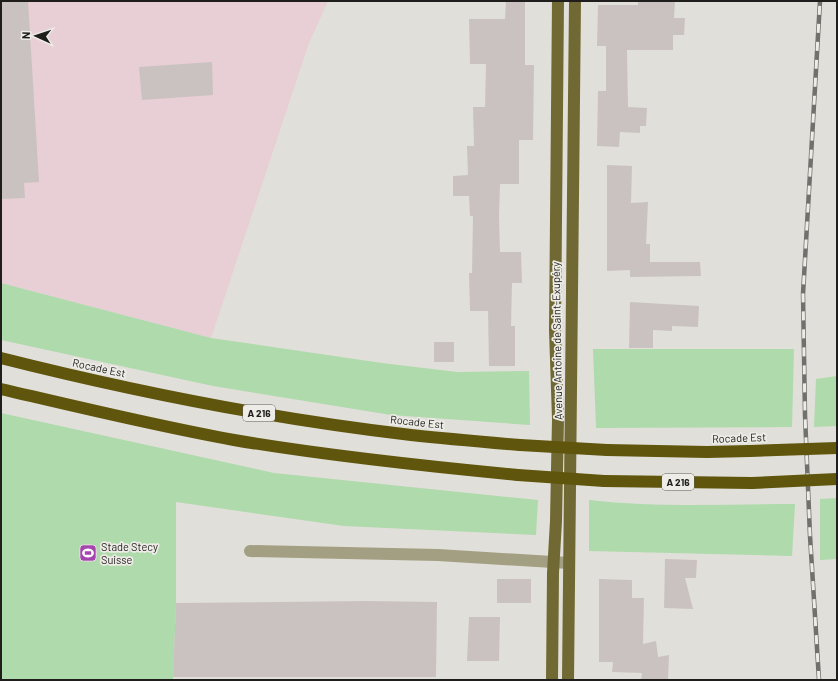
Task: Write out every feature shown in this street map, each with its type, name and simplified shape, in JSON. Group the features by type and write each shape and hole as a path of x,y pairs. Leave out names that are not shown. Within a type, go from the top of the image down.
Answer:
{"highway":[{"name":"Rocade Est","path":"1,358 102,382 211,405 404,434 520,445 607,450 708,452 837,448"},
{"name":"A 216","path":"1,389 172,428 234,440 395,463 518,475 604,480 752,482 837,479"}],"main road":[{"name":"Avenue Antoine de Saint-Exupéry","path":"552,680 558,419 555,325 558,1"},
{"name":"Avenue Antoine de Saint-Exupéry","path":"568,680 575,1"}],"lane":[{"path":"250,551 438,555 569,562"}],"shaded area":[{"path":"1,1 328,1 309,43 211,338 1,283"}],"green space":[{"path":"1,283 211,338 382,363 457,372 529,371 530,425 391,415 213,386 1,340"},
{"path":"593,349 794,349 792,427 596,428"},
{"path":"837,376 837,426 814,427 816,379"},
{"path":"1,413 274,473 538,500 536,535 344,526 176,502 176,603 173,680 1,680"},
{"path":"837,498 837,559 820,560 820,499"},
{"path":"589,500 666,505 795,504 792,556 589,551"}],"building":[{"path":"1,1 28,1 39,182 24,183 25,198 1,199"},
{"path":"506,1 525,1 525,65 534,65 533,140 519,140 519,184 500,184 500,252 521,252 522,283 512,283 511,326 515,326 515,366 489,366 488,311 470,311 469,273 472,273 473,216 470,216 469,196 453,196 453,176 468,175 467,146 474,146 473,107 485,107 486,64 470,64 469,19 505,19"},
{"path":"675,1 674,18 685,18 684,35 673,35 673,50 627,50 628,107 647,108 646,126 640,126 640,133 620,132 619,147 597,146 598,91 606,91 606,46 597,46 598,5 638,5 638,2"},
{"path":"212,62 213,95 142,100 139,67"},
{"path":"607,165 632,166 631,203 648,202 646,244 650,244 650,262 700,262 701,276 630,277 630,270 607,271"},
{"path":"630,302 699,306 698,327 672,326 672,331 653,330 653,348 629,348"},
{"path":"434,342 454,342 454,362 434,362"},
{"path":"665,559 697,560 696,578 685,578 693,609 664,608"},
{"path":"497,579 531,579 531,603 497,603"},
{"path":"599,579 632,580 632,598 644,598 643,644 656,641 658,657 669,655 668,680 641,680 642,673 612,672 613,662 599,662"},
{"path":"367,601 437,602 436,677 173,677 176,603"},
{"path":"469,617 500,617 499,661 467,661"}],"railway":[{"path":"819,680 810,536 805,415 803,294 820,1"}],"place":[{"name":"Stade Stecy Suisse","path":"88,553"}]}
